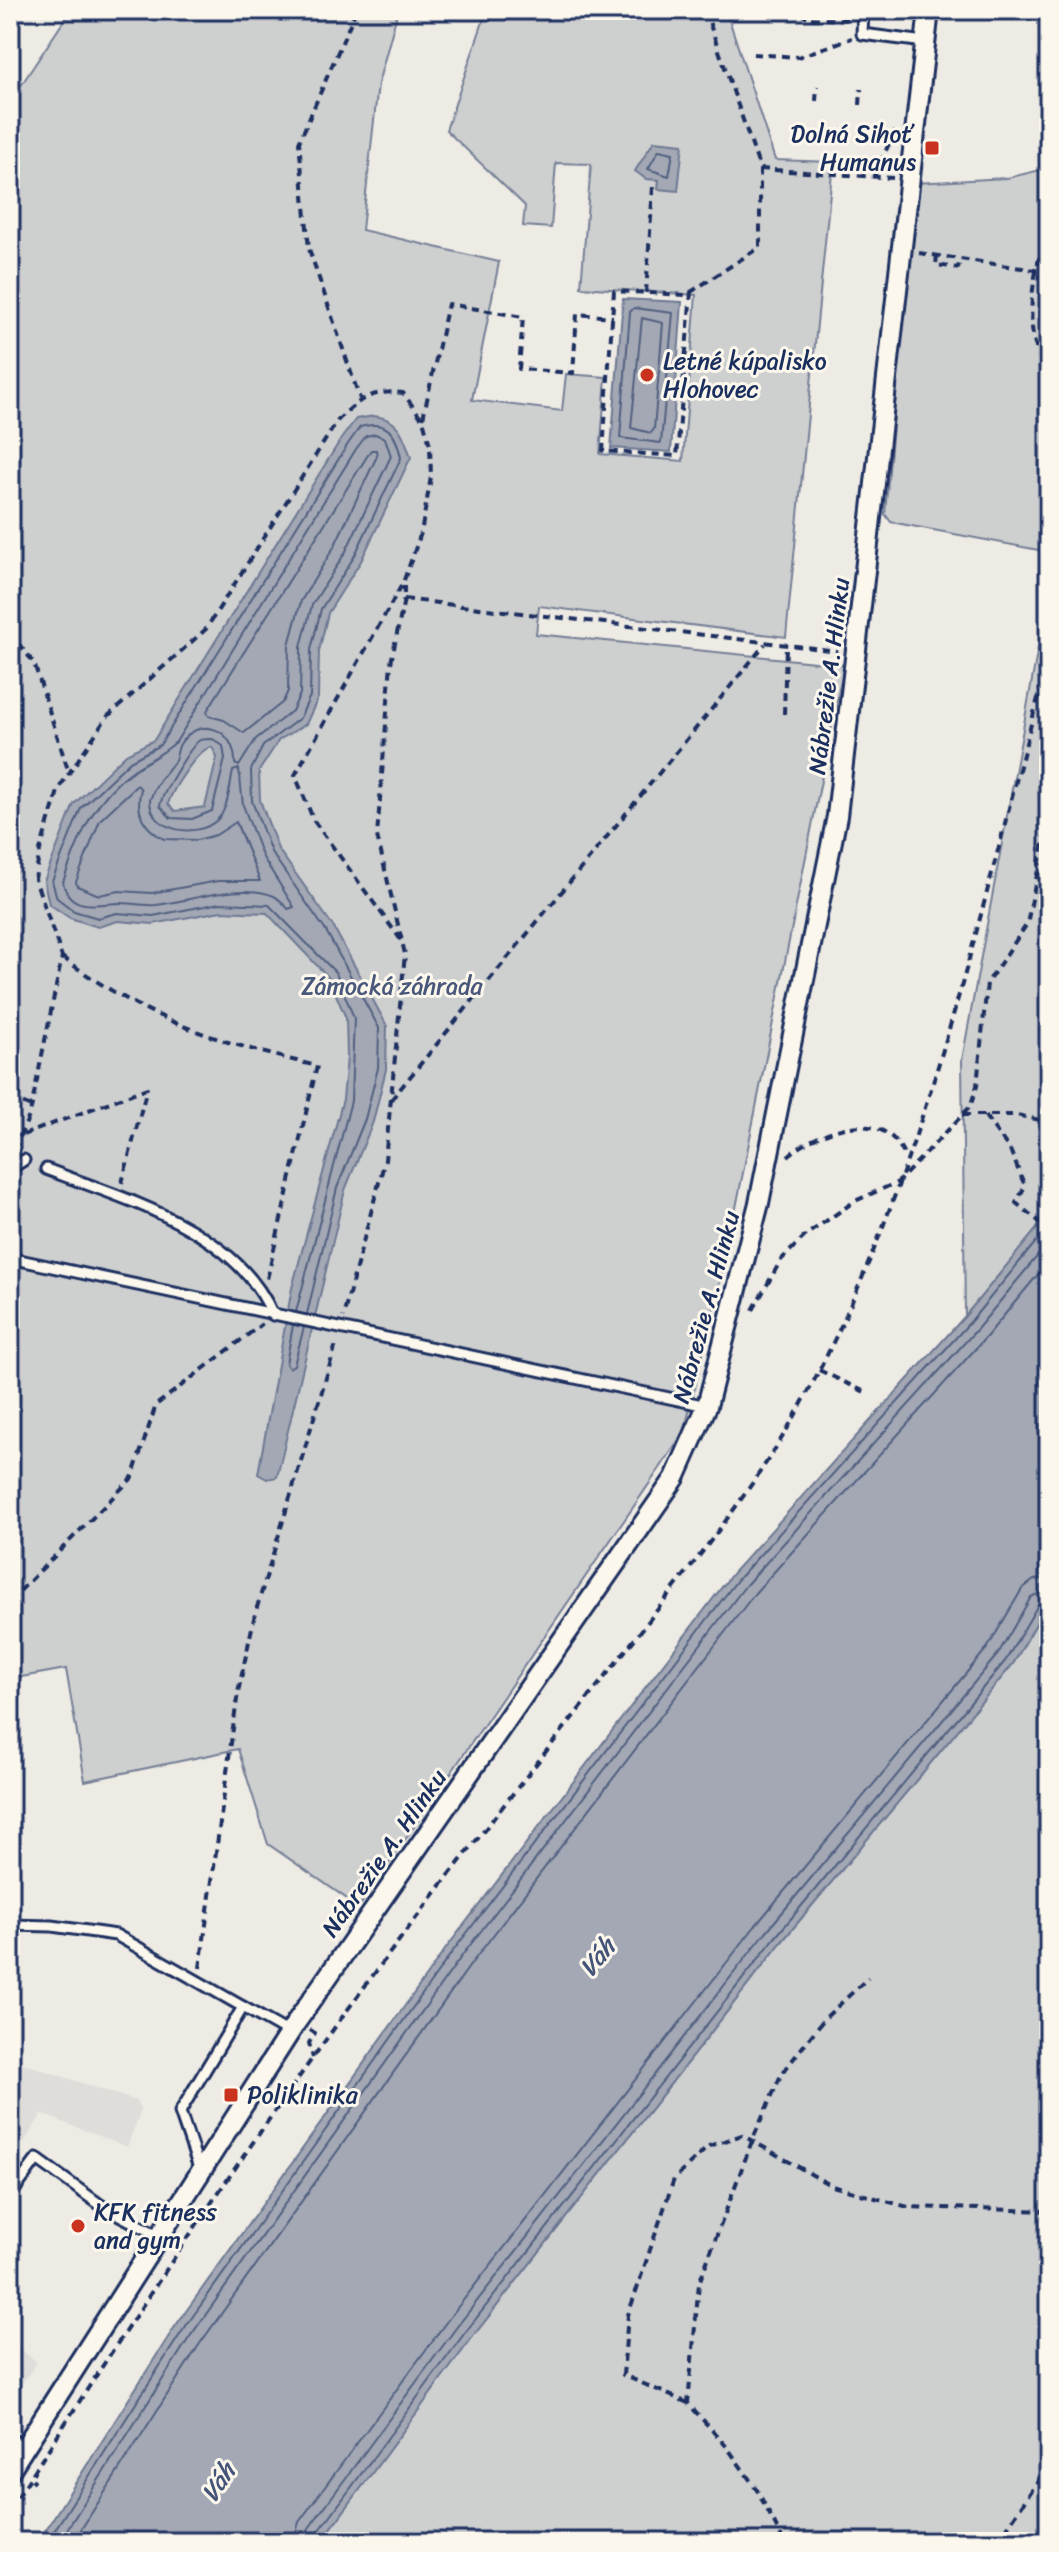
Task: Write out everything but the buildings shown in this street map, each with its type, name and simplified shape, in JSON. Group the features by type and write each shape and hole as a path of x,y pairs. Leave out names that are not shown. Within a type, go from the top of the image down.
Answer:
{"street":[{"name":"Nábrežie A. Hlinku","path":"10,2470 16,2444 158,2235 289,2033 675,1478 707,1406 765,1174 837,816 929,10"}],"lane":[{"path":"862,15 862,34 925,42"},
{"path":"10,1169 24,1160"},
{"path":"46,1169 185,1226 233,1259 264,1293 277,1316"},
{"path":"10,1258 707,1406"},
{"path":"10,1925 52,1926 116,1935 289,2033"},
{"path":"200,2171 180,2112 243,2007"},
{"path":"10,2196 37,2159 102,2206 158,2235"}],"path":[{"path":"356,10 299,142 309,249 360,399"},
{"path":"691,292 677,456 603,451 614,291 686,295 760,247 760,169 705,10"},
{"path":"806,10 805,18 862,15"},
{"path":"753,54 798,57 862,34"},
{"path":"816,101 817,86"},
{"path":"860,105 861,89"},
{"path":"760,169 874,176 895,133 897,119"},
{"path":"646,293 653,187"},
{"path":"1049,231 1033,302 1036,346 1049,393"},
{"path":"960,259 958,268 936,265 937,255 1049,272"},
{"path":"423,420 448,304 523,317 519,369 573,373 577,314 613,317"},
{"path":"1036,346 1049,372"},
{"path":"12,1154 31,1107 62,957 35,879 40,850 59,788 107,717 206,629 338,420 360,399 383,391 403,393 423,420 430,445 431,477 421,533 404,580 295,775 314,821 403,942"},
{"path":"198,1982 238,1692 255,1614 340,1330 385,1160 405,954 377,836 391,663 404,599 404,580"},
{"path":"404,599 765,644 856,652"},
{"path":"10,633 34,663 69,773"},
{"path":"391,1101 765,644"},
{"path":"784,714 786,646"},
{"path":"10,2509 33,2480 226,2181 313,2058 424,1907 731,1517 819,1370 873,1256 906,1159 977,928 1049,658"},
{"path":"752,1311 781,1260 806,1235 855,1201 898,1182 970,1107 977,1086 987,983 1027,924 1049,816"},
{"path":"62,957 108,991 150,1013 244,1049 317,1066 264,1293"},
{"path":"21,1136 147,1088 118,1197"},
{"path":"10,1098 31,1107"},
{"path":"962,1115 1017,1115 1049,1122"},
{"path":"985,1116 1010,1150 1025,1186 1016,1203 1041,1223"},
{"path":"765,1174 798,1147 833,1129 854,1126 885,1131 899,1142 906,1159"},
{"path":"10,1601 132,1478 156,1405 277,1316"},
{"path":"819,1370 865,1392"},
{"path":"688,2403 699,2283 752,2141 781,2075 824,2019 868,1978"},
{"path":"308,2028 315,2033 309,2043 313,2058"},
{"path":"784,2542 757,2490 727,2447 688,2403 623,2375 628,2315 674,2179 709,2146 742,2135 832,2186 908,2207 1049,2211"},
{"path":"997,2542 1049,2465"}],"shaded area":[{"path":"10,2059 136,2101 141,2110 127,2147 42,2114 10,2165"},
{"path":"10,2342 37,2362 10,2401"}],"green space":[{"name":"Zámocká záhrada","path":"71,10 398,10 378,84 362,230 499,262 472,400 562,411 566,374 606,377 600,454 683,461 696,295 581,287 591,164 556,163 551,228 523,226 525,206 446,130 487,10 726,10 775,160 833,162 786,637 539,606 536,634 844,665 728,1248 684,1433 359,1907 268,1844 238,1749 85,1781 66,1669 10,1679 10,102"},
{"path":"1049,168 1049,552 891,522 885,514 915,183 1007,178"},
{"path":"1049,588 1049,1214 965,1316 962,1060"},
{"path":"1049,1601 1049,2542 321,2542 471,2339 780,1944 1013,1664"}],"water":[{"path":"654,141 683,144 678,191 658,189 659,180 646,179 635,171"},
{"name":"Letné kúpalisko Hlohovec","path":"623,299 682,302 671,452 611,448"},
{"path":"374,416 395,424 411,457 361,561 328,613 319,651 318,698 306,724 279,740 259,771 260,800 278,849 333,926 387,1026 386,1069 373,1122 345,1190 277,1477 267,1479 258,1474 292,1288 343,1099 347,1057 346,1018 329,978 267,913 221,911 153,924 118,921 98,927 70,918 49,904 44,881 74,804 126,754 154,740 356,419","holes":["212,747 217,757 205,807 175,811 168,804 193,762"]},
{"name":"Váh","path":"1049,1214 1049,1601 1013,1664 780,1944 471,2339 321,2542 38,2542 174,2328 447,1947 732,1574 965,1316"}],"place":[{"name":"Dolná Sihoť Humanus","path":"932,148"},
{"name":"Letné kúpalisko Hlohovec","path":"647,375"},
{"name":"Poliklinika","path":"231,2095"},
{"name":"KFK fitness and gym","path":"78,2226"}]}
